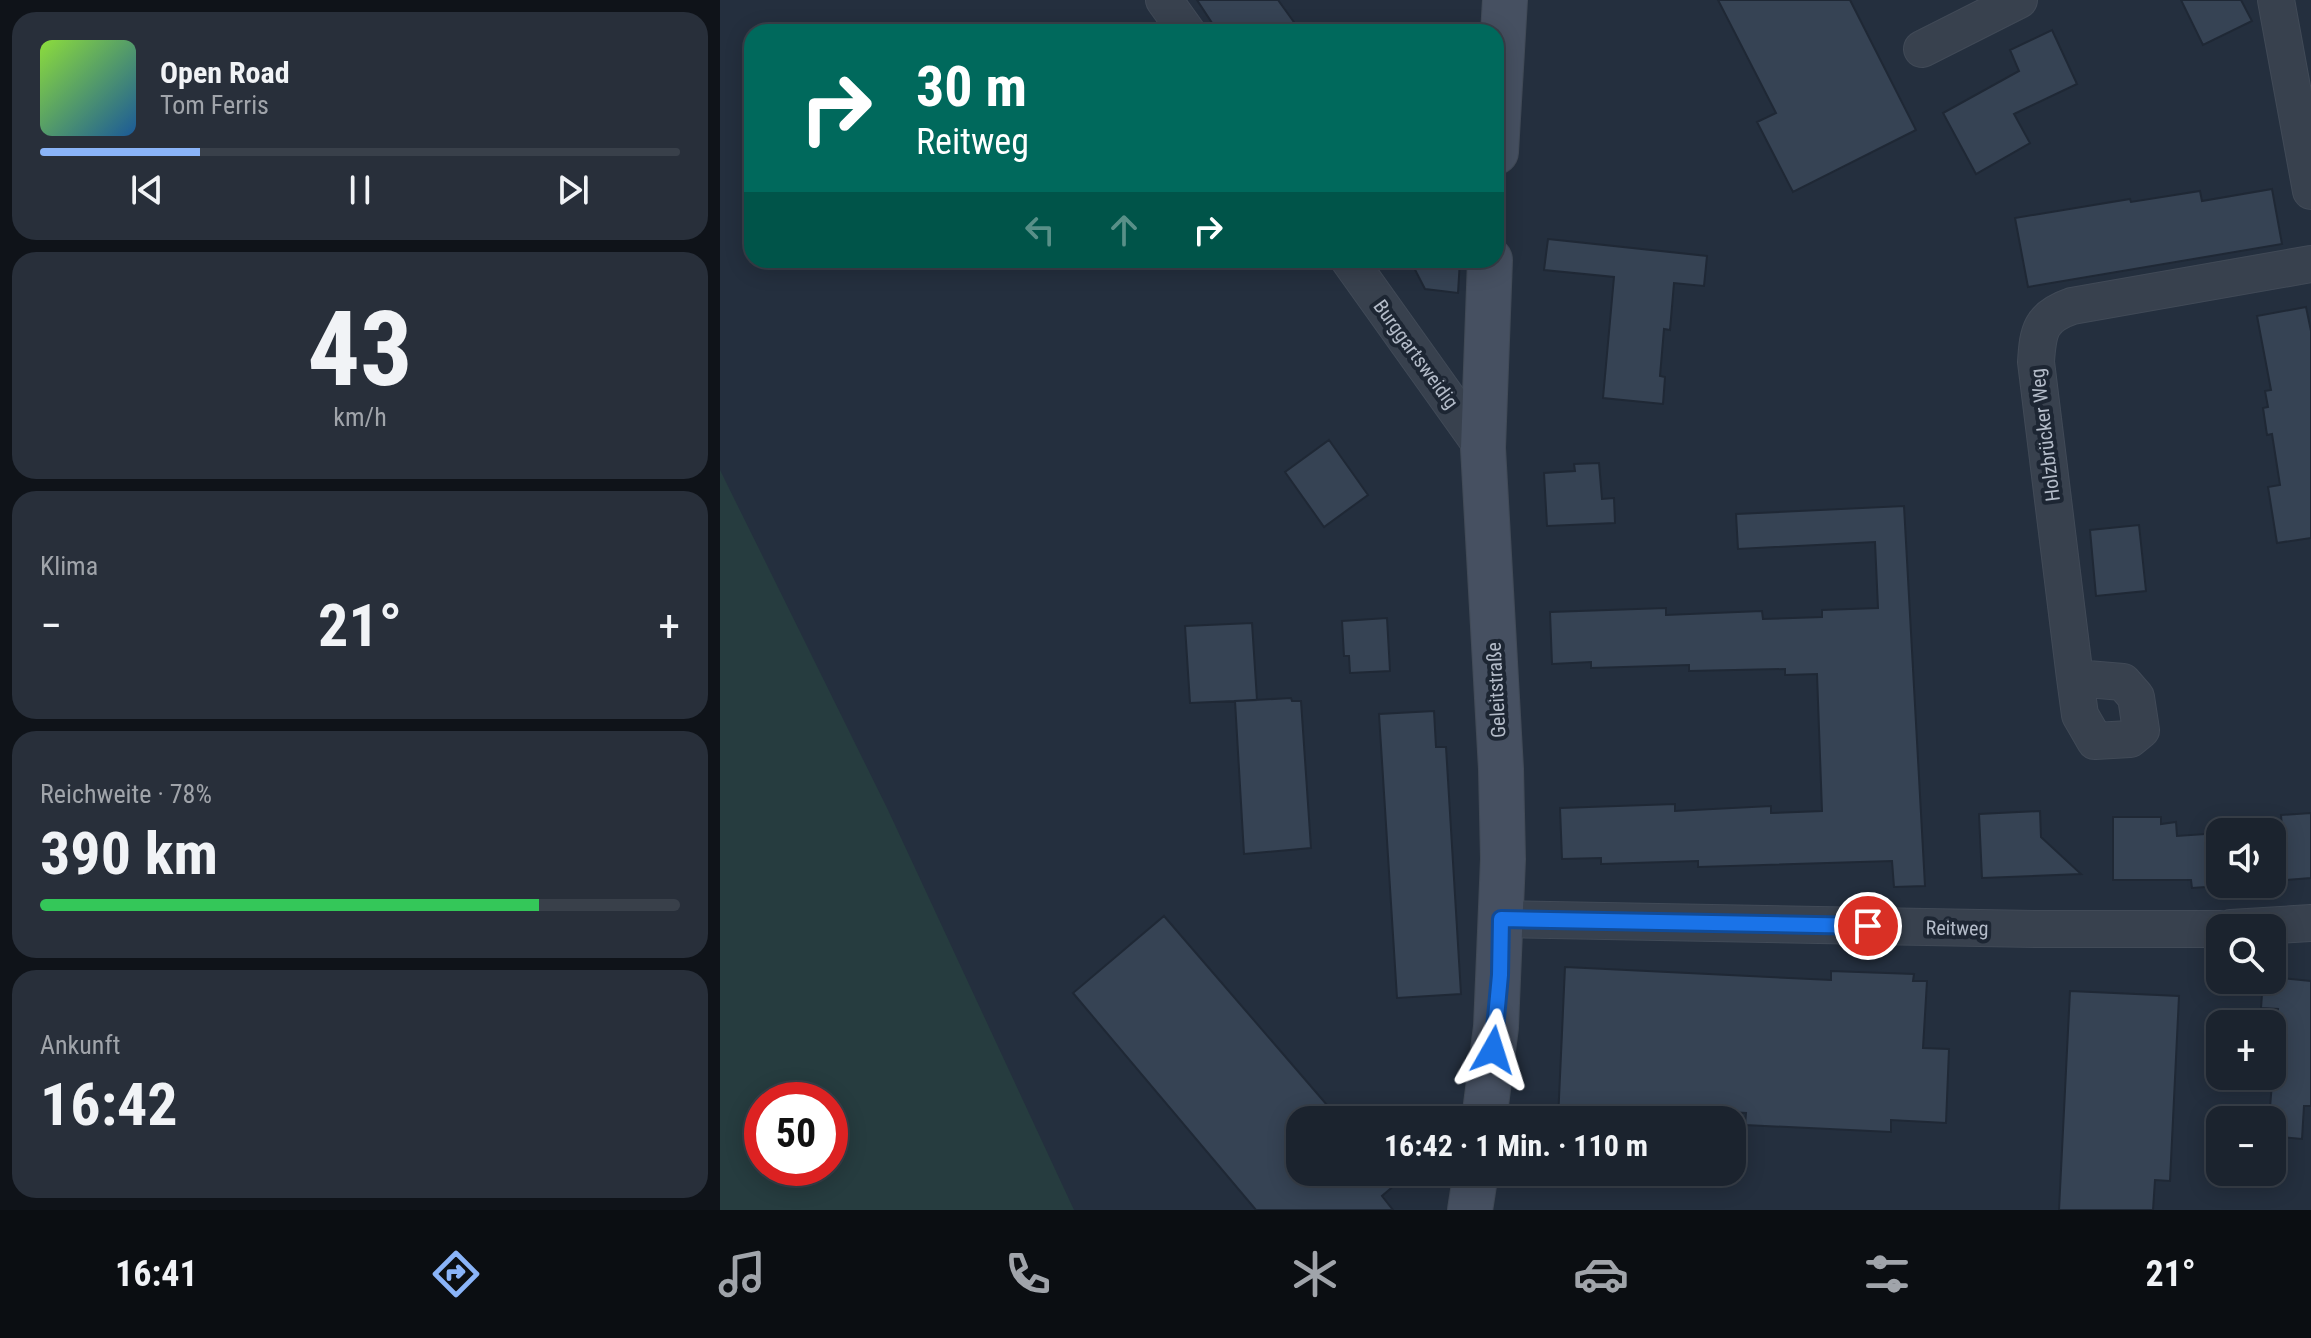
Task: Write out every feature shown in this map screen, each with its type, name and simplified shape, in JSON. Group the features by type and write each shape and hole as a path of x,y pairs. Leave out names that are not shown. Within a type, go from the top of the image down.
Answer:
{"main road":[{"path":"1504,24 1505,0"},
{"name":"Geleitstraße","path":"1486,1106 1496,1027 1503,859 1483,448 1490,268"},
{"path":"1470,1210 1474,1186"}],"street":[{"path":"1164,0 1181,24"},
{"path":"1922,49 2019,0"},
{"path":"2276,0 2311,191"},
{"name":"Holzbrücker Weg","path":"2075,678 2036,362 2040,329 2050,317 2072,306 2311,264"},
{"name":"Burggartsweidig","path":"1355,268 1483,448"},
{"name":"Reitweg","path":"1501,919 2036,929 2206,929"},
{"path":"2286,925 2311,923"}],"green space":[{"path":"720,470 888,810 1074,1210 720,1210"}],"building":[{"path":"1197,0 1278,0 1295,24 1213,24"},
{"path":"1718,0 1850,0 1916,130 1793,192 1757,122 1776,113"},
{"path":"2181,0 2241,0 2252,21 2203,45"},
{"path":"2052,30 2077,84 2014,114 2030,143 1976,174 1943,113 2019,71 2010,50"},
{"path":"2272,189 2282,244 2028,287 2015,218 2200,191 2202,201"},
{"path":"1548,239 1707,256 1704,286 1674,283 1670,330 1664,329 1660,376 1665,377 1663,404 1603,398 1614,277 1544,270"},
{"path":"1414,268 1460,268 1458,293 1425,289"},
{"path":"2306,307 2311,331 2311,538 2277,543 2268,487 2280,485 2272,434 2267,435 2263,408 2268,407 2265,391 2271,390 2257,316"},
{"path":"1329,440 1368,495 1324,527 1285,472"},
{"path":"1599,463 1602,499 1614,498 1615,523 1547,526 1544,473 1575,471 1574,464"},
{"path":"1904,506 1925,886 1894,887 1892,861 1698,867 1698,861 1601,864 1601,858 1562,859 1560,808 1675,804 1675,811 1771,806 1771,813 1822,811 1817,674 1785,675 1785,669 1689,671 1689,665 1591,668 1591,662 1552,664 1550,612 1666,608 1666,615 1762,611 1763,619 1822,617 1822,610 1878,608 1875,542 1738,549 1736,514"},
{"path":"2139,525 2146,591 2096,596 2090,530"},
{"path":"1387,618 1390,671 1350,673 1349,656 1344,656 1342,621"},
{"path":"1252,623 1257,700 1190,703 1185,626"},
{"path":"1291,698 1292,701 1301,701 1311,848 1244,854 1235,701"},
{"path":"1434,711 1436,747 1446,747 1461,994 1397,998 1379,714"},
{"path":"2040,811 2041,837 2081,874 1982,878 1979,814"},
{"path":"2311,813 2311,878 2286,880 2286,818 2281,818 2281,815"},
{"path":"2113,817 2161,817 2161,824 2176,822 2177,836 2206,834 2206,887 2192,888 2191,880 2113,880"},
{"path":"1164,916 1328,1106 1286,1106 1286,1186 1394,1186 1382,1196 1393,1210 1256,1210 1073,993"},
{"path":"1565,967 1831,980 1831,971 1914,974 1913,981 1927,981 1923,1048 1949,1049 1946,1123 1891,1120 1891,1132 1746,1125 1746,1106 1559,1106"},
{"path":"2286,978 2311,981 2311,1106 2304,1106 2302,1139 2286,1137 2286,1106 2270,1106 2271,1090 2286,1090 2286,1010 2261,1008 2262,994 2286,994"},
{"path":"2070,991 2179,996 2170,1181 2155,1180 2153,1210 2059,1210"}],"route":[{"path":"1493,1050 1500,975 1501,919 1868,926"}]}
